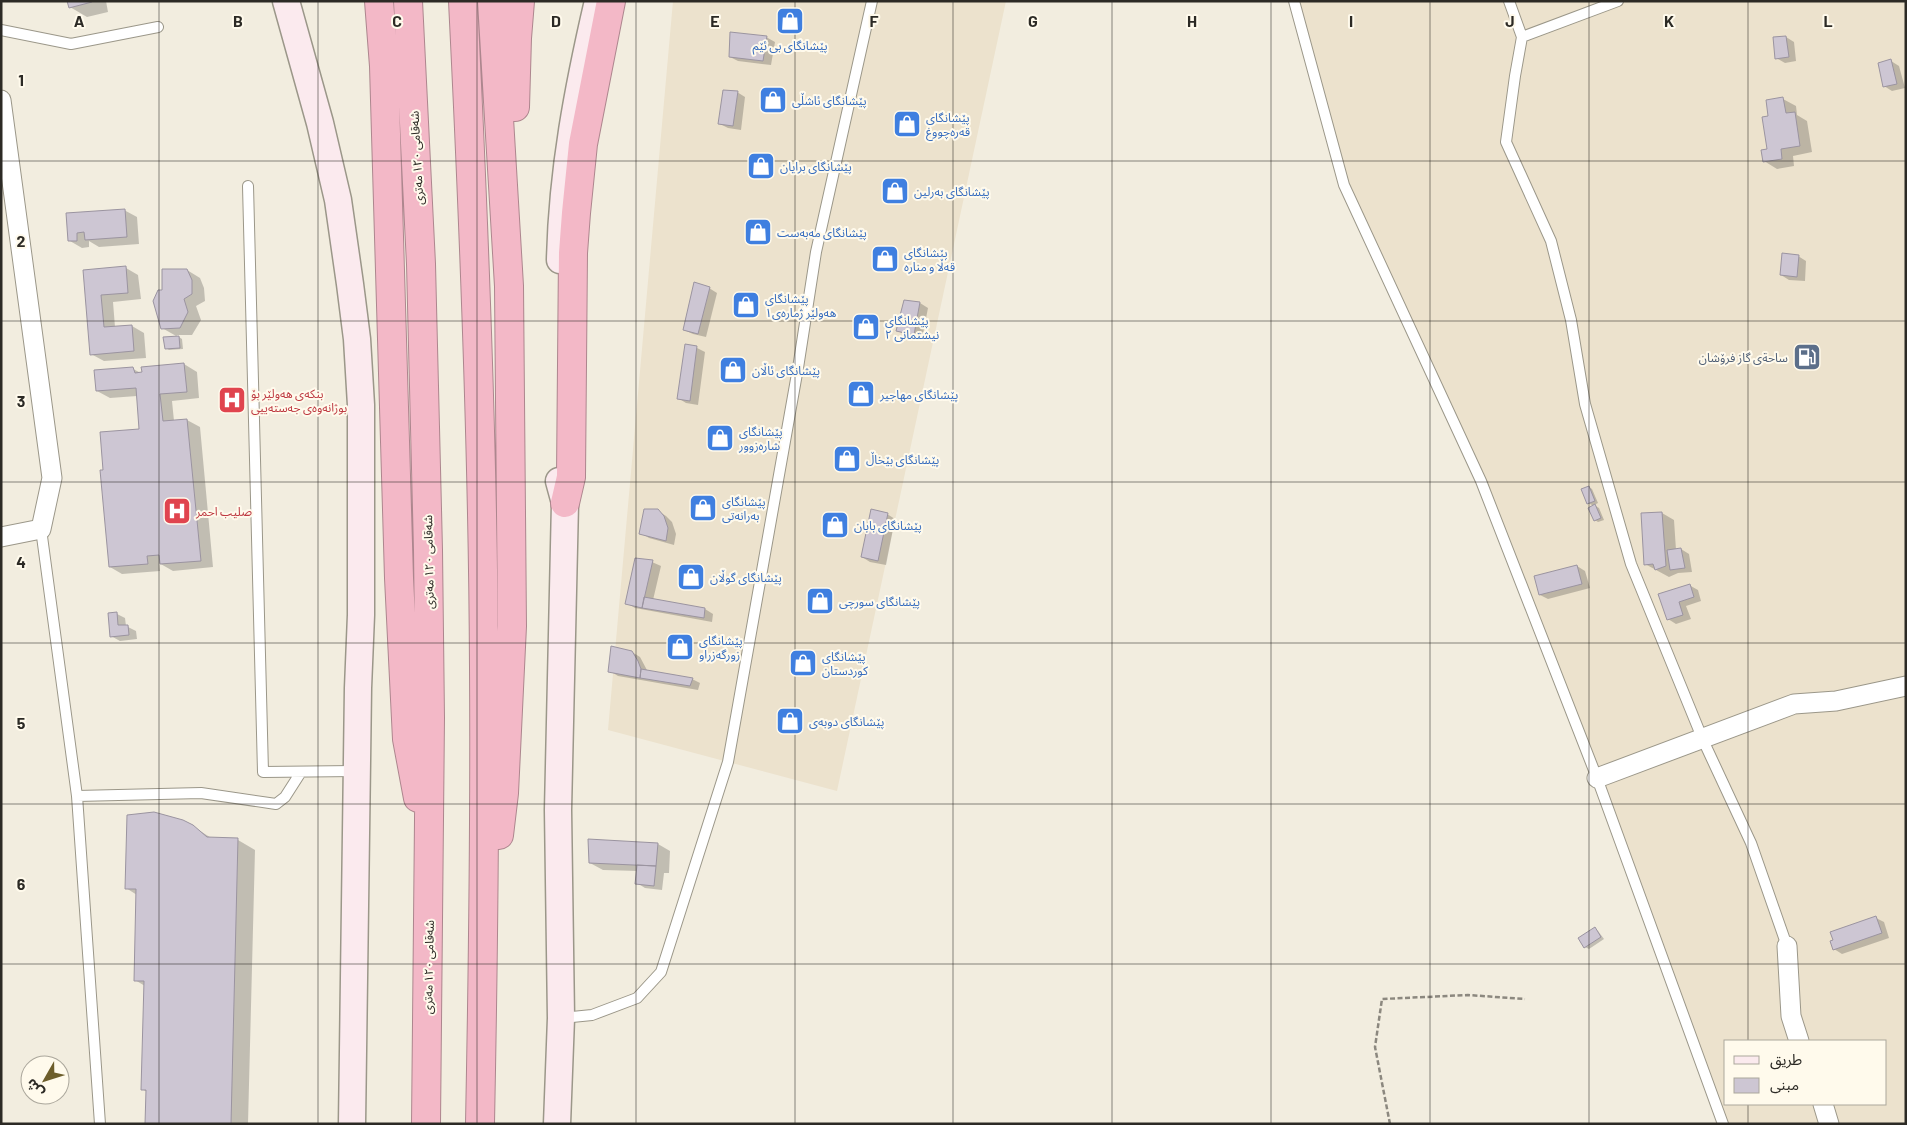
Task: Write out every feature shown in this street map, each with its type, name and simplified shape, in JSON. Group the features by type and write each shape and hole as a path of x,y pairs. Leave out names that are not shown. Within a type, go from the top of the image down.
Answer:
{"highway":[{"path":"379,1 384,66 399,568 407,740 416,788 429,837"},
{"name":"شەقامی ١٢٠ مەتری","path":"408,1 421,264 428,540 430,718 426,1124"},
{"path":"463,1 481,452 484,665 484,895 480,1124"},
{"path":"492,1 509,286"},
{"path":"484,895 497,844 504,793 511,635 509,286 515,82 520,1"},
{"path":"565,503 571,476 573,253 576,213 583,144 611,1"}],"street":[{"path":"270,1 309,139 324,206 336,282 344,374 352,617 358,688"},
{"path":"286,1 320,123 338,200 350,276 360,406 361,615 356,771 352,1124"},
{"path":"557,1124 561,1018 558,810 565,503 558,475 559,298 562,199 584,60 598,1"},
{"path":"1,100 52,478 41,529 1,537"},
{"path":"1597,778 1703,740 1794,704 1836,701 1906,686"},
{"path":"1787,946 1791,1016 1799,1040"},
{"path":"1823,1105 1829,1124"}],"lane":[{"path":"561,1018 592,1015 637,998 661,972 728,762 798,368 816,252 872,1"},
{"path":"1294,1 1344,185 1481,481 1597,778 1724,1124"},
{"path":"1509,1 1522,37 1506,142 1551,241 1571,320 1585,404 1631,564 1703,740 1751,843 1787,946"},
{"path":"1522,37 1618,1"},
{"path":"1,30 71,44 158,27"},
{"path":"248,186 263,772 356,771"},
{"path":"41,529 77,796 100,1124"},
{"path":"77,796 201,793 276,804 285,797 301,772"}],"path":[{"path":"1390,1124 1375,1047 1382,999 1468,994 1526,999"}],"shaded area":[{"path":"673,1 1006,1 837,791 608,730"},
{"path":"1294,1 1906,1 1906,1124 1723,1124 1481,481 1344,185"}],"building":[{"path":"67,1 92,1 92,2 69,8"},
{"path":"730,32 767,36 763,61 729,57"},
{"path":"1786,36 1789,57 1775,59 1773,37"},
{"path":"1891,59 1897,84 1883,87 1878,63"},
{"path":"723,90 738,91 733,126 718,124"},
{"path":"1783,97 1786,113 1795,112 1800,146 1781,149 1782,159 1763,162 1761,150 1767,149 1762,117 1768,116 1766,100"},
{"path":"125,209 127,237 85,240 84,232 77,233 77,241 68,241 66,213"},
{"path":"1782,253 1799,255 1797,277 1780,275"},
{"path":"126,266 128,293 101,295 104,327 132,325 134,351 90,355 83,270"},
{"path":"162,269 187,269 192,280 192,294 184,299 188,312 180,328 161,329 153,301 158,290 162,290"},
{"path":"694,282 710,287 698,334 683,330"},
{"path":"904,300 920,302 914,335 896,331"},
{"path":"179,336 180,348 165,349 163,337"},
{"path":"685,344 697,346 690,401 677,399"},
{"path":"184,363 187,392 160,394 163,421 187,419 201,561 160,564 159,555 147,556 148,564 109,567 100,470 103,470 100,432 139,429 136,388 96,391 94,370 133,367 135,373 142,372 141,367"},
{"path":"1589,486 1595,501 1587,504 1581,489"},
{"path":"1595,504 1601,518 1594,521 1588,508"},
{"path":"644,509 658,509 664,516 668,528 666,541 639,534"},
{"path":"871,509 888,513 878,561 861,557"},
{"path":"1662,512 1666,566 1655,570 1653,564 1644,565 1641,513"},
{"path":"1681,548 1685,568 1670,570 1667,550"},
{"path":"635,558 653,560 642,608 625,604"},
{"path":"1577,565 1582,584 1539,595 1534,576"},
{"path":"1690,584 1694,597 1679,602 1683,615 1667,620 1658,594"},
{"path":"644,597 705,608 704,618 642,608"},
{"path":"117,612 118,625 128,625 129,635 110,637 108,613"},
{"path":"611,646 632,651 641,669 640,678 608,672"},
{"path":"641,669 693,678 690,686 640,678"},
{"path":"154,812 183,820 193,825 207,837 238,838 231,1124 145,1124 146,1090 141,1090 144,981 134,981 136,889 125,889 127,815"},
{"path":"588,839 658,843 656,866 589,863"},
{"path":"637,865 656,866 654,886 635,884"},
{"path":"1876,916 1882,933 1833,950 1830,941 1833,940 1830,932"},
{"path":"1595,927 1601,937 1584,948 1578,938"}],"place":[{"name":"پێشانگای بی ئێم","path":"790,21"},
{"name":"پێشانگای ئاشڵی","path":"773,100"},
{"name":"پێشانگای قەرەچووغ","path":"907,124"},
{"name":"پێشانگای برایان","path":"761,166"},
{"name":"پێشانگای بەرلین","path":"895,191"},
{"name":"پێشانگای مەبەست","path":"758,232"},
{"name":"پێشانگای قەڵا و منارە","path":"885,259"},
{"name":"پێشانگای هەولێر ژمارەی١","path":"746,305"},
{"name":"پێشانگای نیشتمانی ٢","path":"866,327"},
{"name":"ساحةی گاز فرۆشان","path":"1807,357"},
{"name":"پێشانگای ئاڵان","path":"733,370"},
{"name":"پێشانگای مهاجیر","path":"861,394"},
{"name":"بنکەی هەولێر بۆ بوژانەوەی جەستەییی","path":"232,400"},
{"name":"پێشانگای شارەزوور","path":"720,438"},
{"name":"پێشانگای بێخاڵ","path":"847,459"},
{"name":"پێشانگای بەرانەتی","path":"703,508"},
{"name":"صلیب احمر","path":"177,511"},
{"name":"پێشانگای بابان","path":"835,525"},
{"name":"پێشانگای گوڵان","path":"691,577"},
{"name":"پێشانگای سورچی","path":"820,601"},
{"name":"پێشانگای زورگەزراو","path":"680,647"},
{"name":"پێشانگای کوردستان","path":"803,663"},
{"name":"پێشانگای دوبەی","path":"790,721"}]}
